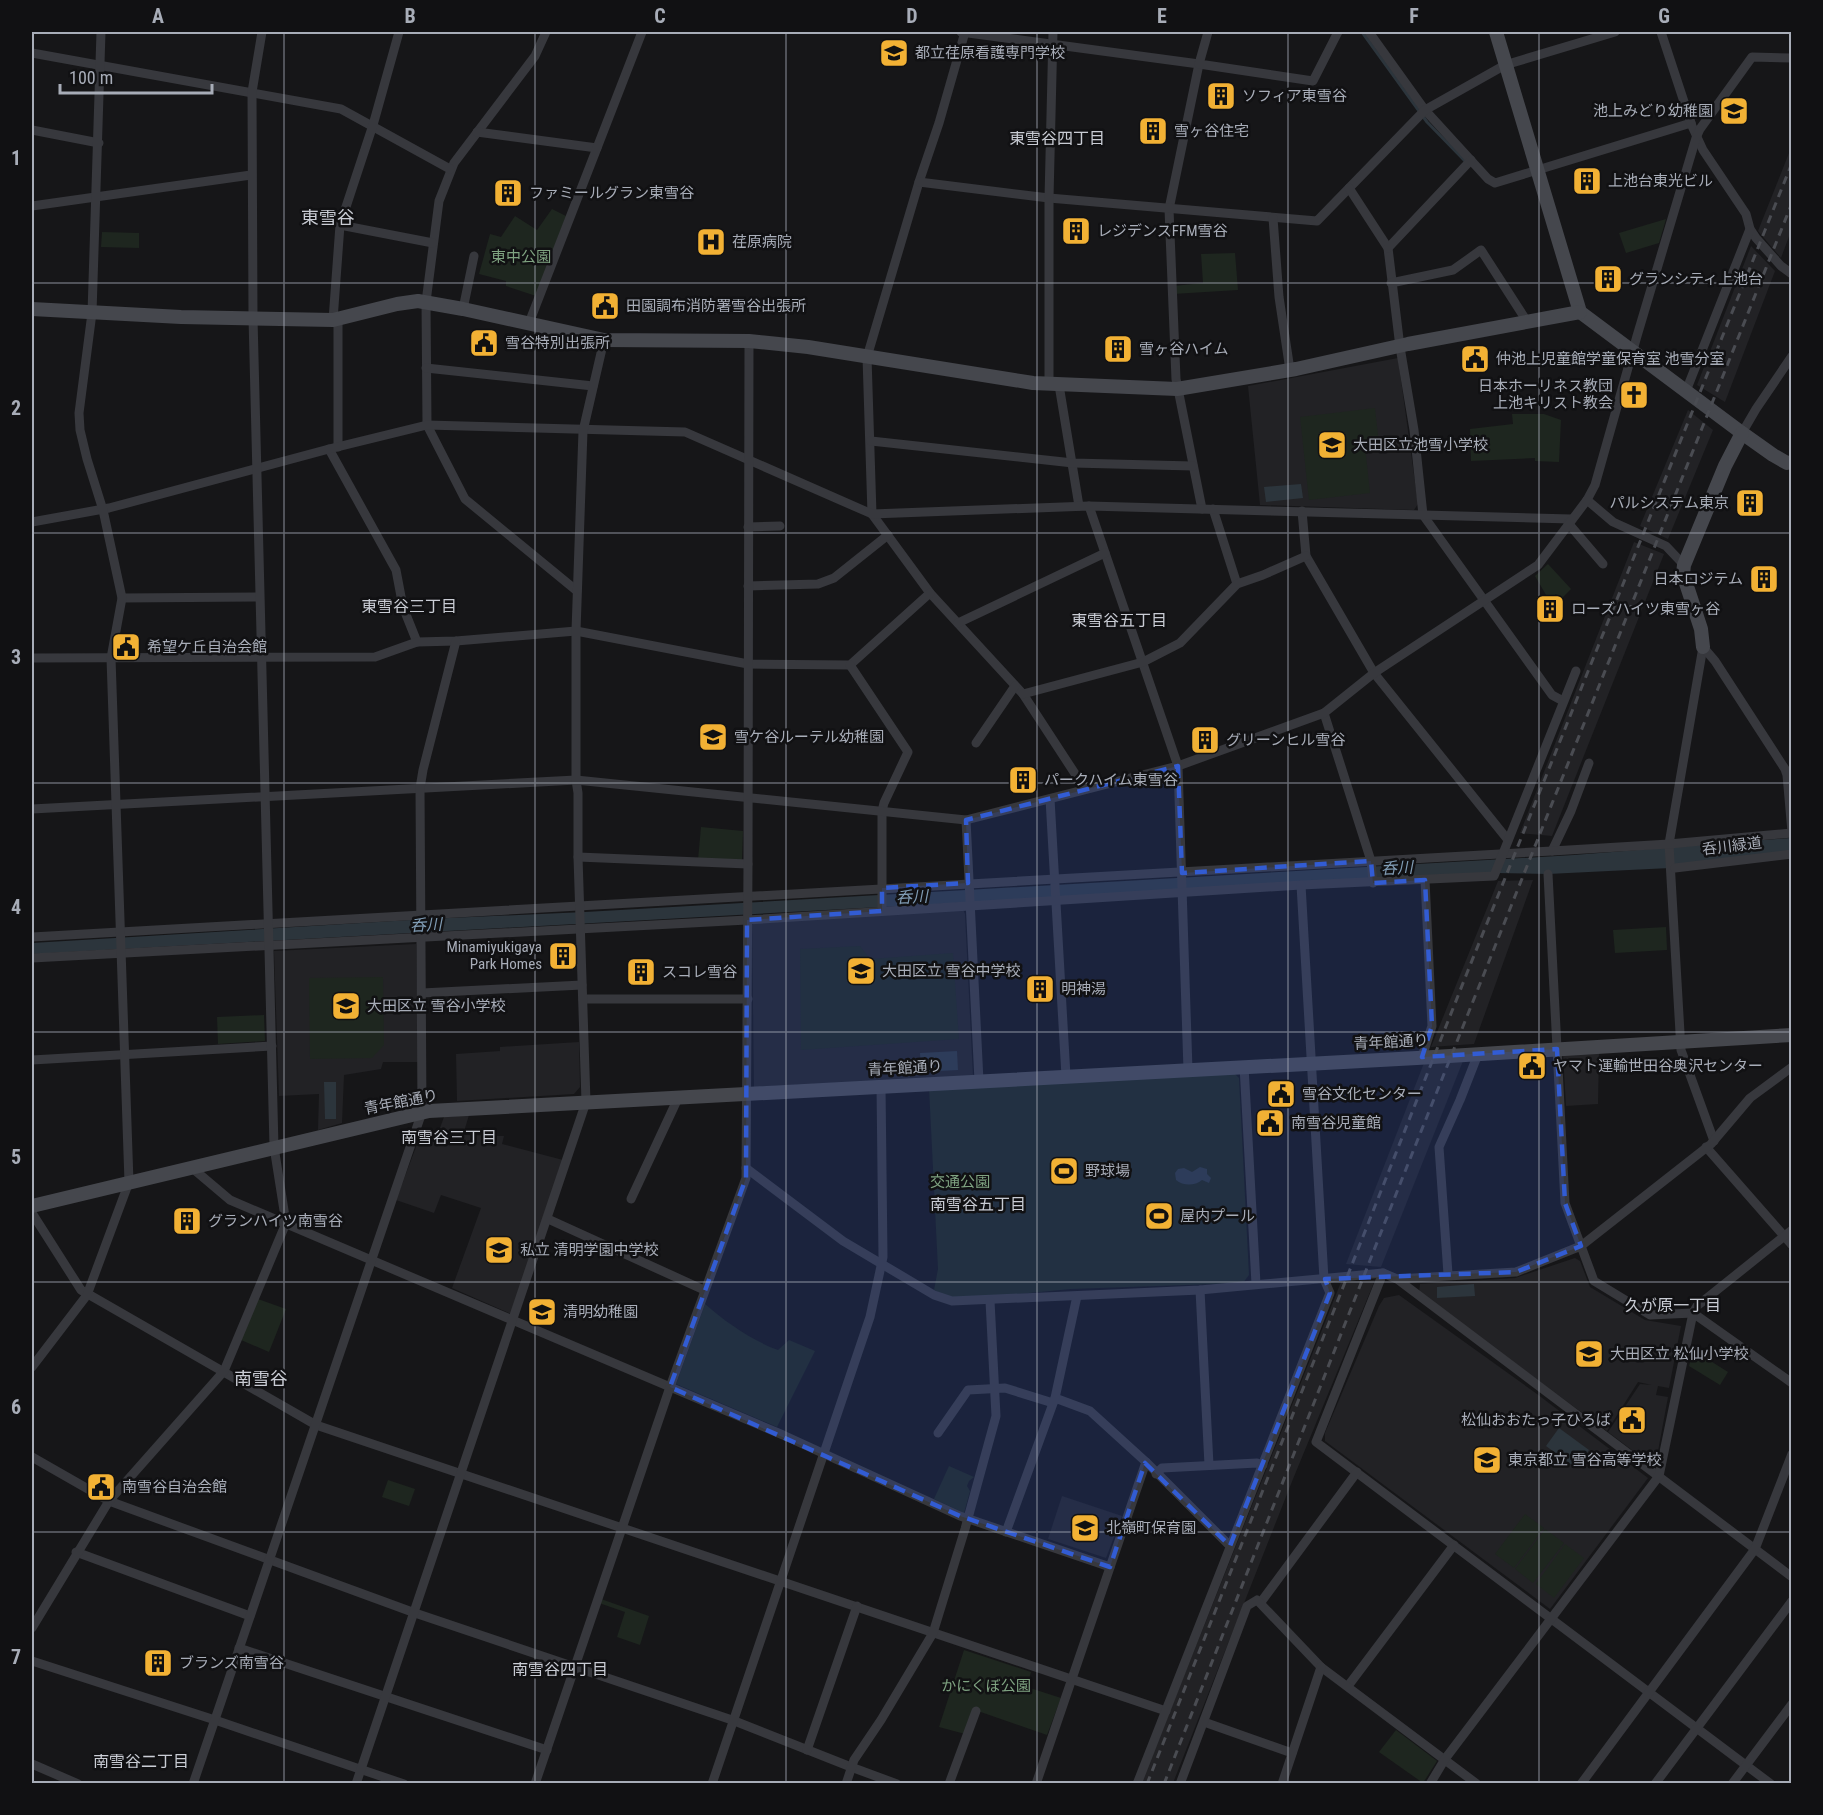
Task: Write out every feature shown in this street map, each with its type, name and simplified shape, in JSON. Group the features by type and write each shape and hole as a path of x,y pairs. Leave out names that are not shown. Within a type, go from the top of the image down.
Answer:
{"street":[{"path":"32,1367 87,1294 129,1182 111,658 122,598 103,510 80,430 92,313 101,32"},
{"path":"32,1629 76,1552 109,1501 224,1371 286,1222 274,1147 262,658 258,597 251,175 252,92 262,32"},
{"path":"399,32 374,126 340,225 335,319 334,448 396,570 403,607 417,642"},
{"path":"546,32 535,56 450,169 439,201 426,302 427,425 465,499 577,591"},
{"path":"529,323 642,32"},
{"path":"1085,789 1023,694 930,593 872,513 867,357 939,123 964,32 1313,81 1338,32"},
{"path":"1053,32 1049,198 1054,385 1073,463 1079,506"},
{"path":"1208,32 1169,208 1177,389 1192,466 1237,584"},
{"path":"1369,32 1422,112 1472,160 1488,179 1495,183 1691,123"},
{"path":"1496,32 1580,312 1631,357 1686,391 1790,467"},
{"path":"919,182 1049,198 1317,221 1422,112 1505,65 1615,32"},
{"path":"1661,32 1696,138 1746,214 1750,229 1781,266 1791,270"},
{"path":"32,53 341,109 450,169"},
{"path":"32,809 576,780 966,820 1178,765 1323,713 1374,673 1538,565 1550,552 1596,485 1631,357 1700,129 1752,57 1791,58"},
{"path":"32,130 99,143"},
{"path":"477,132 597,148"},
{"path":"1388,248 1472,160"},
{"path":"32,206 251,175"},
{"path":"1349,188 1388,248 1424,515 1552,695 1563,701"},
{"path":"1273,218 1279,297 1290,370"},
{"path":"340,225 433,243"},
{"path":"1686,391 1750,229"},
{"path":"1391,283 1453,270 1481,250 1528,323"},
{"path":"463,309 474,256"},
{"path":"32,309 92,313 335,319 397,304 426,302 604,340 749,341 808,347 1054,385 1177,389 1290,370 1580,312"},
{"path":"356,1784 586,1102 576,780 576,631 583,431 604,340"},
{"path":"535,1784 670,1387 746,1178 749,341"},
{"path":"1791,356 1756,409 1729,458 1684,565 1683,574 1701,629 1703,647 1669,844 1673,868 1681,1050 1710,1144 1788,1233 1791,1245"},
{"path":"426,368 593,386"},
{"path":"32,522 103,510 427,425 685,432 872,513 1089,506 1570,521"},
{"path":"871,441 1073,463 1192,466"},
{"path":"1587,500 1613,522 1666,546 1684,565"},
{"path":"1089,506 1178,765 1188,1070"},
{"path":"1302,511 1306,556 1374,673 1508,840"},
{"path":"1570,521 1603,564"},
{"path":"748,527 780,525"},
{"path":"748,586 818,584 834,578 888,535"},
{"path":"958,623 1105,553"},
{"path":"1023,694 1143,662 1180,643 1237,584 1306,556"},
{"path":"32,658 375,657 417,642 576,631 748,664 850,665 930,593"},
{"path":"122,598 258,597"},
{"path":"193,1784 422,1112 420,788 456,641"},
{"path":"32,937 1181,875 1669,844 1791,833 1788,768 1703,647"},
{"path":"850,665 908,752 882,811 882,910"},
{"path":"32,958 1301,885 1494,876 1576,671"},
{"path":"976,743 1016,686"},
{"path":"1323,713 1371,863 1373,881"},
{"path":"1552,851 1571,811 1589,763"},
{"path":"1050,799 1066,1076"},
{"path":"966,820 979,1081"},
{"name":"呑川緑道","path":"1673,868 1791,854"},
{"path":"578,857 748,864"},
{"path":"1548,874 1565,1203 1594,1281 1650,1314 1693,1313 1791,1383"},
{"path":"1422,1057 1432,1026 1425,880"},
{"path":"1137,1784 1330,1293 1324,1279 1301,885"},
{"path":"422,993 582,985"},
{"path":"583,999 748,999"},
{"name":"青年館通り","path":"32,1206 422,1112 1791,1035"},
{"path":"32,1060 272,1047"},
{"path":"1448,1274 1438,1147 1478,1054"},
{"path":"1244,1066 1256,1284"},
{"path":"1397,1278 1516,1272 1581,1246 1710,1144 1750,1098 1791,1067"},
{"path":"712,1784 870,1317 882,1265 881,1086"},
{"path":"631,1199 679,1096"},
{"path":"191,1167 230,1200 824,1453 967,1518 1110,1567"},
{"path":"746,1167 843,1241 945,1300 1200,1290 1383,1273 1397,1278 1791,1577"},
{"path":"32,1213 81,1290 316,1425 1166,1711"},
{"path":"548,1219 610,1244 704,1290"},
{"path":"1430,1784 1445,1759 1659,1476 1693,1313 1697,1306 1788,1233"},
{"path":"1383,1273 1317,1442 1771,1784"},
{"path":"1200,1290 1209,1466"},
{"path":"1006,1532 1054,1400 1077,1296"},
{"path":"846,1784 851,1767 933,1633 996,1416 990,1300"},
{"path":"938,1432 968,1390 1005,1388 1090,1411 1146,1462 1230,1546"},
{"path":"1581,1784 1755,1550 1791,1454"},
{"path":"32,1457 109,1501 415,1613 732,1720 897,1784"},
{"path":"1036,1784 1146,1462"},
{"path":"1156,1473 1162,1468 1257,1463 1263,1465"},
{"path":"1261,1602 1357,1472"},
{"path":"1348,1686 1454,1545"},
{"path":"76,1552 250,1616"},
{"path":"1183,1782 1247,1606 1257,1599 1322,1667 1477,1784"},
{"path":"1655,1784 1791,1601"},
{"path":"807,1750 857,1606"},
{"path":"239,1648 547,1750"},
{"path":"32,1661 404,1784"},
{"path":"1282,1784 1322,1667"},
{"path":"1732,1784 1791,1704"},
{"path":"949,1784 976,1711"},
{"path":"1204,1722 1292,1753"},
{"path":"32,1764 78,1784"}],"highlighted area":[{"path":"1178,766 1182,873 1371,861 1373,883 1425,880 1432,1026 1422,1057 1557,1049 1565,1203 1581,1246 1516,1272 1325,1279 1330,1293 1230,1546 1145,1463 1110,1567 960,1516 670,1387 746,1178 747,920 882,911 882,888 968,883 966,820"}],"shaded area":[{"path":"1791,148 1791,231 1781,258 1758,231"},
{"path":"1751,246 1775,271 1725,402 1697,385"},
{"name":"大田区立池雪小学校","path":"1398,358 1418,504 1414,510 1260,505 1248,386"},
{"path":"1688,410 1713,430 1668,539 1640,526"},
{"path":"1634,542 1664,554 1552,836 1520,833"},
{"path":"1533,880 1474,1044 1431,1047 1498,881"},
{"name":"大田区立 雪谷中学校","path":"963,909 973,1076 754,1087 752,925 758,920"},
{"name":"大田区立 雪谷小学校","path":"416,944 418,1062 383,1062 381,1069 344,1075 342,1123 318,1130 319,1094 279,1096 274,951"},
{"path":"579,1042 580,1087 574,1094 457,1101 456,1054 500,1051 500,1047"},
{"path":"1599,1050 1598,1104 1566,1106 1563,1054"},
{"path":"1463,1061 1381,1267 1346,1264 1424,1063"},
{"name":"私立 清明学園中学校","path":"469,1115 463,1135 504,1136 502,1144 563,1160 511,1314 452,1288 481,1208 441,1195 434,1213 396,1200 419,1139 436,1139 444,1117"},
{"name":"大田区立 松仙小学校","path":"1575,1258 1580,1261 1590,1287 1645,1320 1681,1326 1669,1388 1658,1386 1656,1395 1668,1397 1656,1462 1649,1463 1608,1432 1640,1384 1652,1385 1638,1382 1607,1431 1419,1293 1420,1284 1515,1278"},
{"path":"1375,1280 1293,1479 1173,1783 1141,1784 1341,1282"},
{"name":"東京都立 雪谷高等学校","path":"1399,1295 1537,1394 1648,1478 1550,1609 1325,1441 1325,1433 1379,1306 1384,1298"},
{"name":"北嶺町保育園","path":"1062,1496 1122,1516 1106,1558 1048,1539"}],"green space":[{"name":"東中公園","path":"552,209 566,216 536,296 506,286 506,281 479,274 490,234 501,237 515,216 537,230"},
{"path":"1666,219 1659,243 1626,253 1619,233"},
{"path":"102,232 139,233 139,248 101,247"},
{"path":"1235,253 1238,290 1173,294 1173,286 1203,283 1201,254"},
{"path":"1375,408 1379,444 1365,446 1370,493 1309,500 1300,417"},
{"path":"1512,414 1544,414 1561,420 1559,462 1535,461 1535,458 1471,461 1470,429 1513,424"},
{"path":"1548,564 1571,589 1561,599 1556,594 1549,600 1535,576"},
{"path":"701,827 743,831 742,860 698,860"},
{"path":"1666,927 1667,950 1615,953 1613,930"},
{"path":"860,946 870,959 953,953 959,1039 801,1050 800,949"},
{"path":"383,977 384,1045 372,1058 310,1059 309,978"},
{"path":"264,1015 265,1041 218,1044 217,1017"},
{"name":"交通公園","path":"1232,1071 1239,1078 1249,1275 1243,1283 1071,1289 954,1300 934,1290 938,1269 929,1088"},
{"path":"258,1299 286,1309 269,1352 241,1340"},
{"path":"705,1304 740,1330 768,1346 778,1350 789,1340 815,1351 777,1427 676,1384"},
{"path":"1693,1350 1728,1372 1720,1385 1689,1366"},
{"path":"949,1466 974,1477 967,1486 970,1491 964,1513 934,1499"},
{"path":"388,1480 415,1489 409,1506 382,1497"},
{"path":"1525,1514 1544,1528 1514,1568 1495,1554"},
{"path":"1545,1529 1564,1543 1533,1583 1515,1569"},
{"path":"1565,1544 1584,1558 1554,1598 1536,1584"},
{"path":"601,1599 649,1616 640,1645 617,1637 625,1612 599,1603"},
{"name":"かにくぼ公園","path":"964,1650 1031,1672 1027,1687 1061,1698 1047,1735 975,1710 965,1734 939,1727"},
{"path":"1396,1730 1437,1761 1423,1783 1379,1752"}],"water":[{"path":"1301,484 1303,498 1266,502 1264,487"},
{"name":"呑川","path":"1791,838 1791,853 1670,868 1548,874 1495,873 32,954 32,943 1574,855"},
{"path":"957,1051 958,1070 921,1072 920,1053"},
{"path":"324,1082 336,1082 336,1119 325,1119"},
{"path":"1200,1167 1207,1169 1207,1174 1211,1178 1209,1183 1202,1180 1193,1184 1185,1184 1176,1180 1175,1173 1178,1169 1184,1168 1192,1172"},
{"path":"1474,1284 1475,1296 1437,1298 1437,1287"},
{"path":"1559,1428 1589,1450 1576,1468 1546,1446"}],"waterway":[{"path":"1362,32 1427,122 1465,161"}],"railway":[{"path":"1147,1784 1467,973 1792,163"},
{"path":"1164,1784 1402,1179 1792,203"}],"place":[{"name":"都立荏原看護専門学校","path":"894,53"},
{"name":"ソフィア東雪谷","path":"1221,96"},
{"name":"池上みどり幼稚園","path":"1734,111"},
{"name":"雪ヶ谷住宅","path":"1153,131"},
{"name":"上池台東光ビル","path":"1587,181"},
{"name":"ファミールグラン東雪谷","path":"508,193"},
{"name":"レジデンスFFM雪谷","path":"1076,231"},
{"name":"荏原病院","path":"711,242"},
{"name":"グランシティ上池台","path":"1608,279"},
{"name":"田園調布消防署雪谷出張所","path":"605,306"},
{"name":"雪谷特別出張所","path":"484,343"},
{"name":"雪ヶ谷ハイム","path":"1118,349"},
{"name":"仲池上児童館学童保育室 池雪分室","path":"1475,359"},
{"name":"日本ホーリネス教団 上池キリスト教会","path":"1634,395"},
{"name":"大田区立池雪小学校","path":"1332,445"},
{"name":"パルシステム東京","path":"1750,503"},
{"name":"日本ロジテム","path":"1764,579"},
{"name":"ローズハイツ東雪ヶ谷","path":"1550,609"},
{"name":"希望ケ丘自治会館","path":"126,647"},
{"name":"雪ケ谷ルーテル幼稚園","path":"713,737"},
{"name":"グリーンヒル雪谷","path":"1205,740"},
{"name":"パークハイム東雪谷","path":"1023,780"},
{"name":"Minamiyukigaya Park Homes","path":"563,956"},
{"name":"大田区立 雪谷中学校","path":"861,971"},
{"name":"スコレ雪谷","path":"641,972"},
{"name":"明神湯","path":"1040,989"},
{"name":"大田区立 雪谷小学校","path":"346,1006"},
{"name":"ヤマト運輸世田谷奥沢センター","path":"1532,1066"},
{"name":"雪谷文化センター","path":"1281,1094"},
{"name":"南雪谷児童館","path":"1270,1123"},
{"name":"野球場","path":"1064,1171"},
{"name":"屋内プール","path":"1159,1216"},
{"name":"グランハイツ南雪谷","path":"187,1221"},
{"name":"私立 清明学園中学校","path":"499,1250"},
{"name":"清明幼稚園","path":"542,1312"},
{"name":"大田区立 松仙小学校","path":"1589,1354"},
{"name":"松仙おおたっ子ひろば","path":"1632,1420"},
{"name":"東京都立 雪谷高等学校","path":"1487,1460"},
{"name":"南雪谷自治会館","path":"101,1487"},
{"name":"北嶺町保育園","path":"1085,1528"},
{"name":"ブランズ南雪谷","path":"158,1663"}],"district":[{"name":"東雪谷四丁目","path":"1057,138"},
{"name":"東雪谷","path":"328,217"},
{"name":"東雪谷三丁目","path":"409,606"},
{"name":"東雪谷五丁目","path":"1119,620"},
{"name":"南雪谷三丁目","path":"449,1137"},
{"name":"南雪谷五丁目","path":"978,1204"},
{"name":"久が原一丁目","path":"1673,1305"},
{"name":"南雪谷","path":"261,1378"},
{"name":"南雪谷四丁目","path":"560,1669"},
{"name":"南雪谷二丁目","path":"141,1761"}]}
